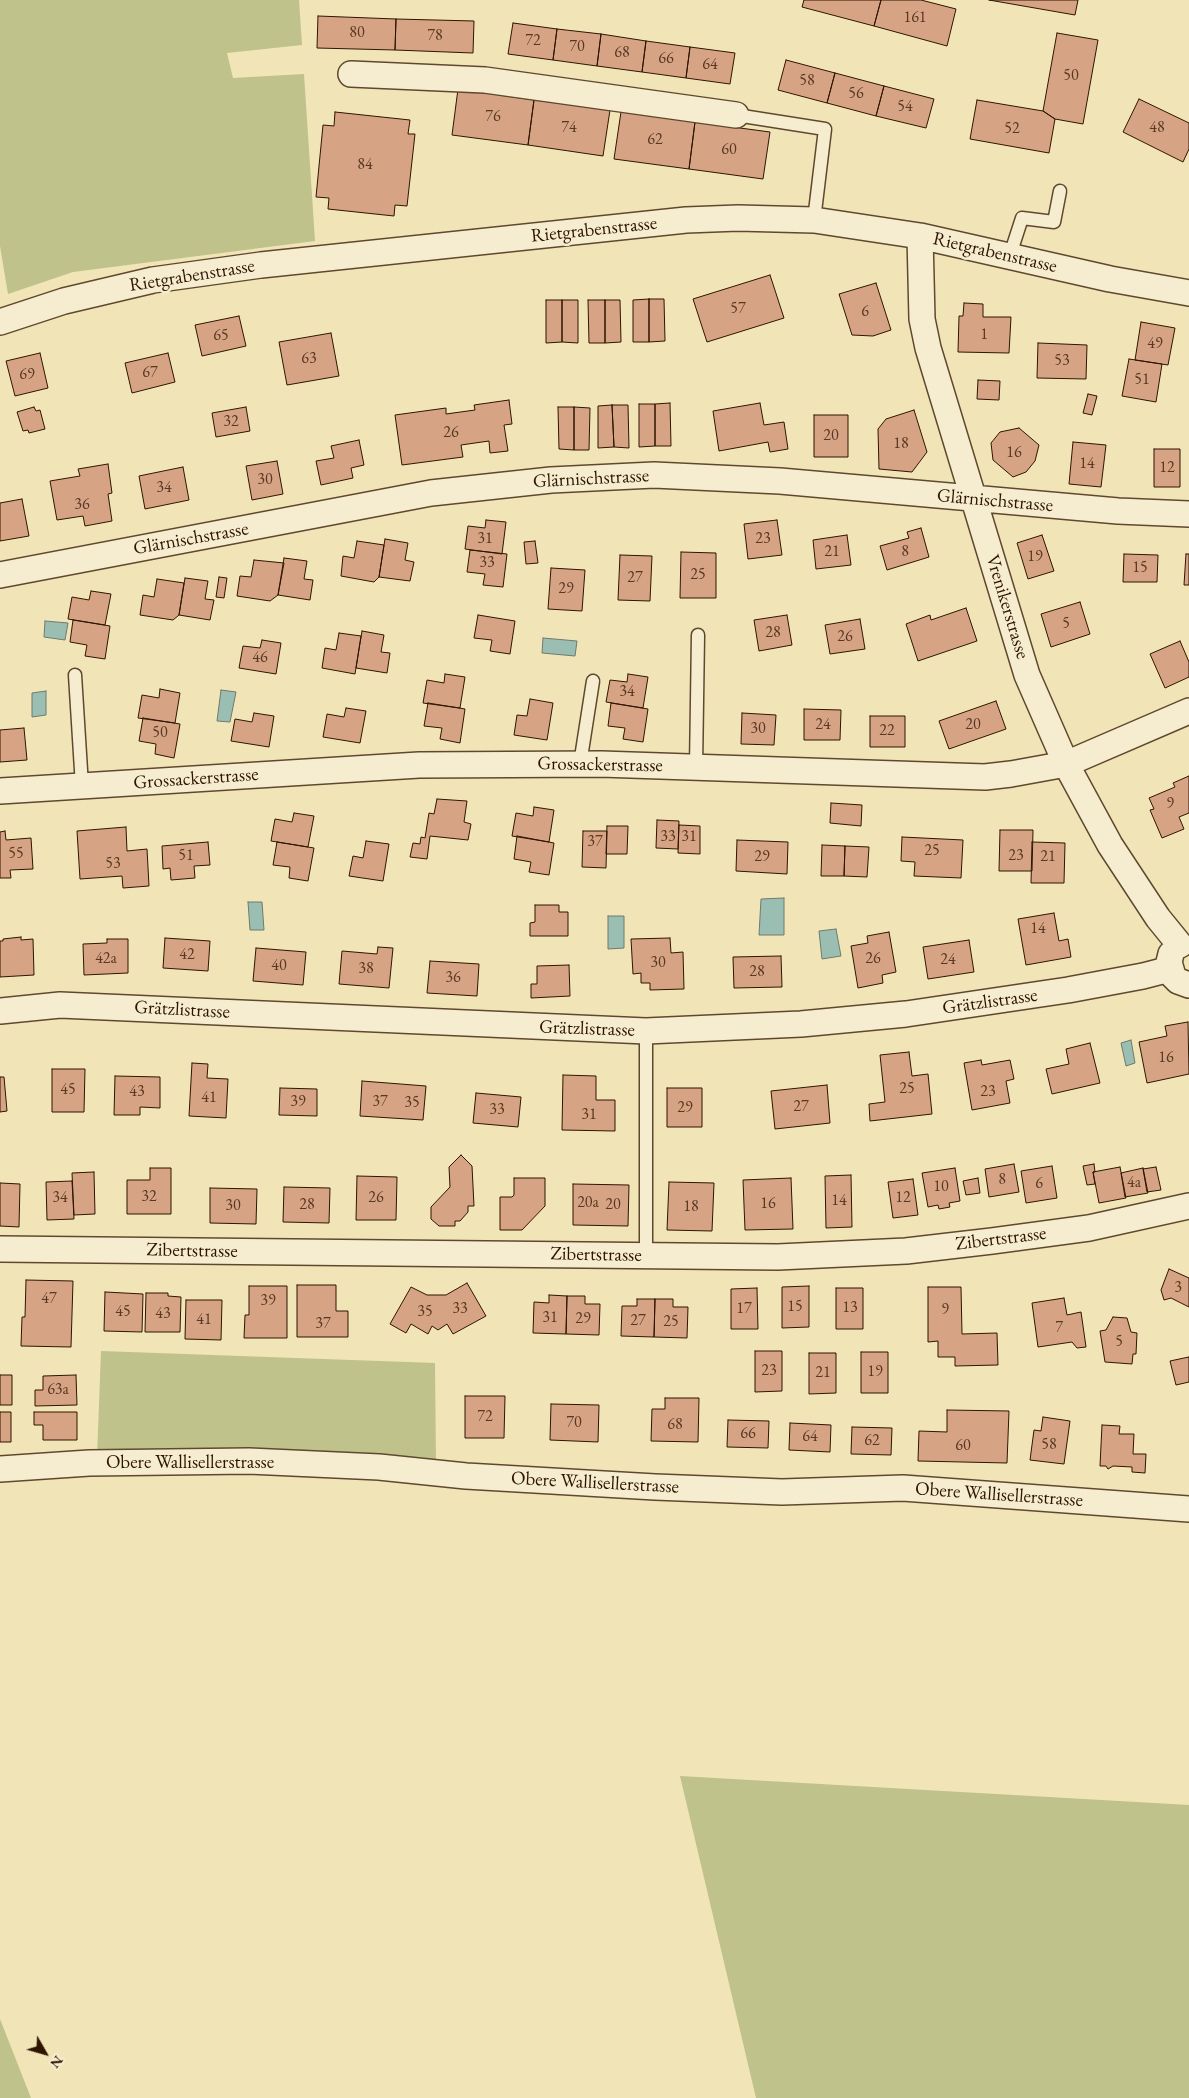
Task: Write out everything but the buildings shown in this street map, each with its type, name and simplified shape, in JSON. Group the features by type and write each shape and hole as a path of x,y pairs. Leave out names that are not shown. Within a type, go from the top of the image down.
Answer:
{"street":[{"path":"351,74 485,80 736,115"},
{"name":"Rietgrabenstrasse","path":"0,322 64,301 153,280 261,265 686,220 738,218 814,220 920,236 1110,278 1189,292"},
{"name":"Vrenikerstrasse","path":"920,236 922,319 926,338 1027,675 1066,764 1110,845 1158,918 1185,944"},
{"name":"Glärnischstrasse","path":"0,575 431,493 551,480 654,475 770,480 975,500 1118,511 1189,514"},
{"name":"Grossackerstrasse","path":"0,791 419,765 580,764 985,777 1066,764 1189,712"},
{"path":"1185,944 1171,955 1170,969 1178,981 1189,985"},
{"name":"Grätzlistrasse","path":"0,1010 60,1004 646,1032 801,1024 906,1014 1068,990 1170,969"},
{"name":"Zibertstrasse","path":"0,1249 778,1257 906,1250 1089,1228 1189,1206"},
{"name":"Obere Wallisellerstrasse","path":"0,1469 89,1463 249,1461 379,1467 466,1476 655,1487 782,1492 903,1488 1189,1509"}],"lane":[{"path":"736,115 825,129 814,220"},
{"path":"1010,255 1022,218 1054,222 1060,191"},
{"path":"696,767 698,635"},
{"path":"75,675 82,786"},
{"path":"580,764 592,681"},
{"path":"646,1032 646,1256"}],"green space":[{"path":"0,0 299,0 302,45 227,53 233,78 304,74 315,241 73,272 8,294 0,246"},
{"path":"101,1351 435,1363 436,1465 97,1457"},
{"path":"680,1776 1189,1805 1189,2098 756,2098"},
{"path":"0,2019 31,2098 0,2098"}],"water":[{"path":"45,621 68,623 65,640 44,637"},
{"path":"543,638 577,641 575,656 542,653"},
{"path":"221,690 236,692 230,722 217,721"},
{"path":"46,691 46,715 32,717 32,693"},
{"path":"784,898 784,935 759,935 761,899"},
{"path":"248,902 262,902 264,930 250,930"},
{"path":"608,916 624,916 624,948 608,949"},
{"path":"836,929 841,956 822,959 819,931"},
{"path":"1131,1040 1135,1063 1126,1066 1121,1043"}]}
